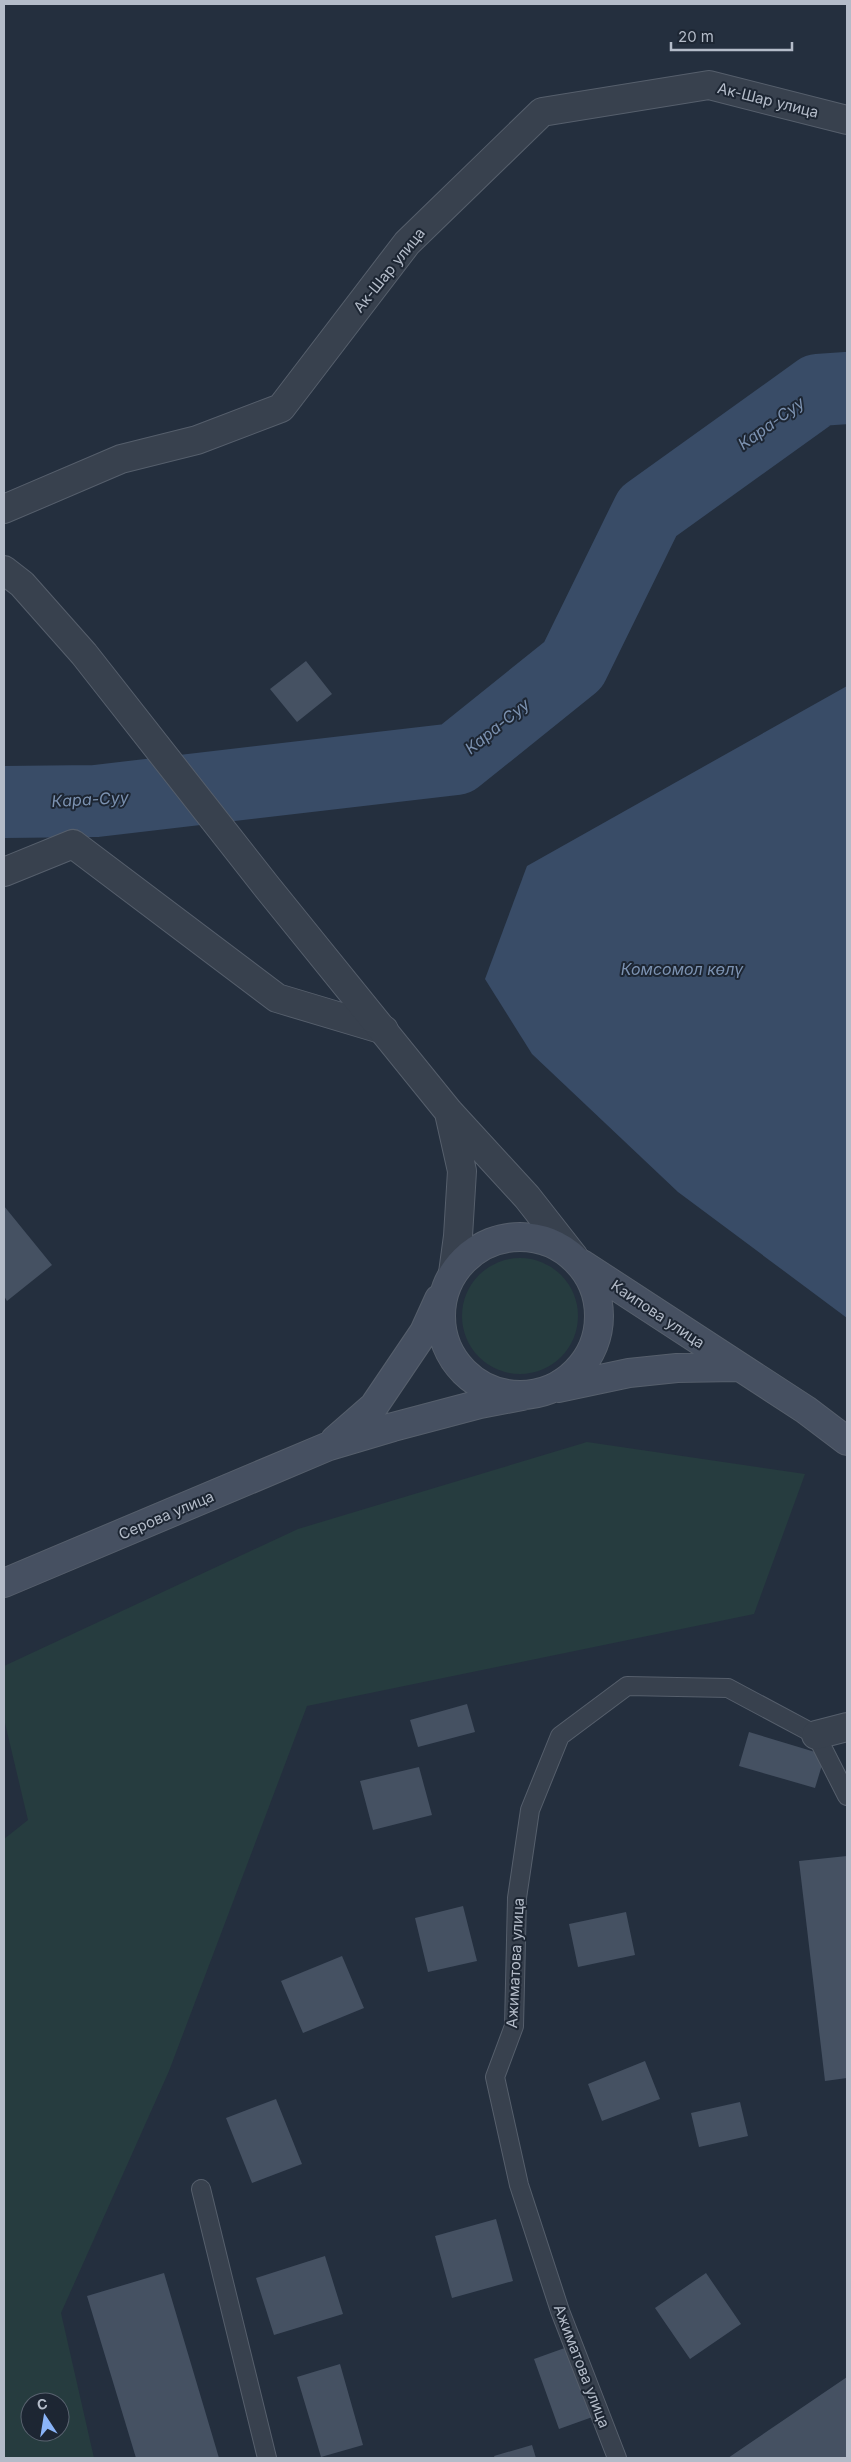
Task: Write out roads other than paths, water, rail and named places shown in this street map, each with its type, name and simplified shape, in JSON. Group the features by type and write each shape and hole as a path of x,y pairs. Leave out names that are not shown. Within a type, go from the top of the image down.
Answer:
{"main road":[{"path":"523,1236 550,1242 576,1259 594,1286 600,1316 595,1346 578,1372 553,1389 522,1396 491,1391 464,1373 446,1346 440,1315 450,1278 471,1253 495,1240 523,1236"},
{"name":"Каипова улица","path":"576,1259 806,1410 847,1441"},
{"name":"Серова улица","path":"329,1446 374,1406 424,1332 450,1278"},
{"name":"Каипова улица","path":"553,1389 629,1373 677,1368 737,1366"},
{"name":"Серова улица","path":"4,1583 329,1446 394,1426 480,1404 522,1396"}],"street":[{"name":"Ак-Шар улица","path":"4,509 122,459 197,440 280,408 408,243 542,112 709,85 847,120"},
{"path":"4,570 22,584 107,683 267,887 384,1030 448,1112 527,1197 576,1259"},
{"path":"4,872 73,844 277,998 384,1030"},
{"path":"448,1112 462,1171 458,1236 450,1278"},
{"path":"816,1735 847,1727"}],"lane":[{"name":"Ажиматова улица","path":"617,2458 560,2311 519,2186 495,2077 514,2026 518,1898 530,1810 560,1736 627,1686 728,1688 816,1735"},
{"path":"816,1735 847,1796"},
{"path":"201,2189 267,2458"}],"water":[{"name":"Комсомол көлү","path":"847,686 847,1318 678,1192 532,1054 485,979 527,866"}],"waterway":[{"name":"Кара-Суу","path":"4,802 96,801 456,759 573,665 648,512 818,390 847,388"}]}
